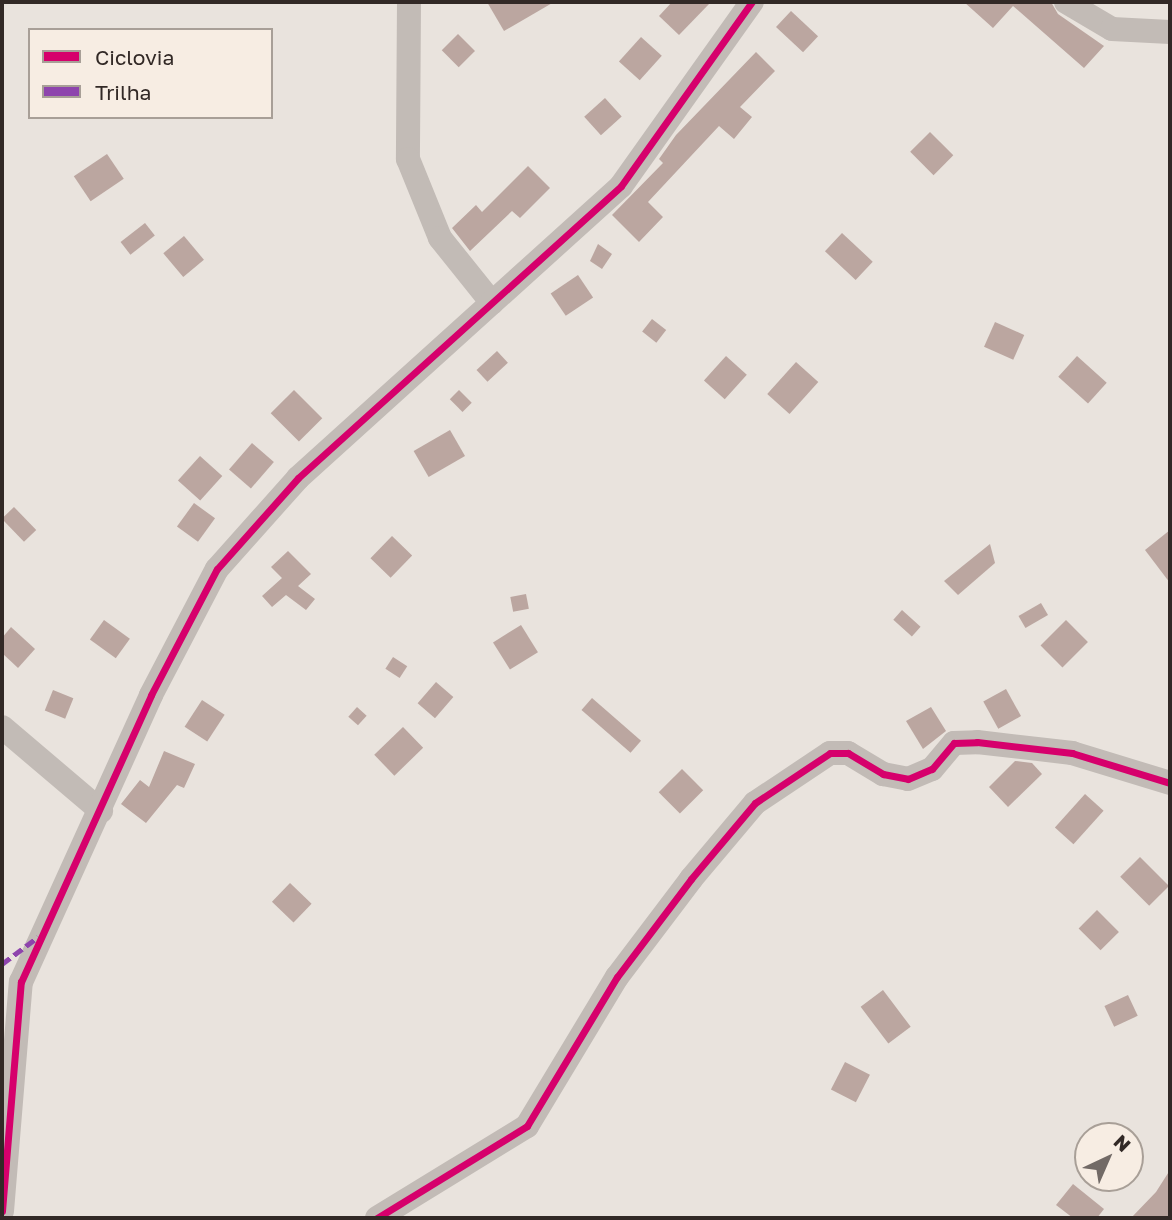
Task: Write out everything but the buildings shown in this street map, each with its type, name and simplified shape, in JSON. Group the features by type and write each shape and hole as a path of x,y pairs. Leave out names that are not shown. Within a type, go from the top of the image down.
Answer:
{"street":[{"path":"409,2 408,159 440,238 492,303"},
{"path":"2,1211 20,982 101,811 151,695 231,549 492,303 621,186 752,2"},
{"path":"1066,2 1112,29 1170,32"},
{"path":"2,727 101,811"},
{"path":"377,1218 527,1126 617,976 691,879 755,803 830,753 848,753 883,774 908,779 932,769 954,743 977,742 1072,753 1170,783"}],"marked path":[{"path":"2,964 38,937"}],"cycle path":[{"path":"2,1211 21,982 151,695 217,569 298,478 621,186 752,2"},
{"path":"377,1218 527,1126 617,977 691,879 755,803 830,753 848,753 883,774 908,779 932,769 954,743 977,742 1072,753 1170,783"}]}
